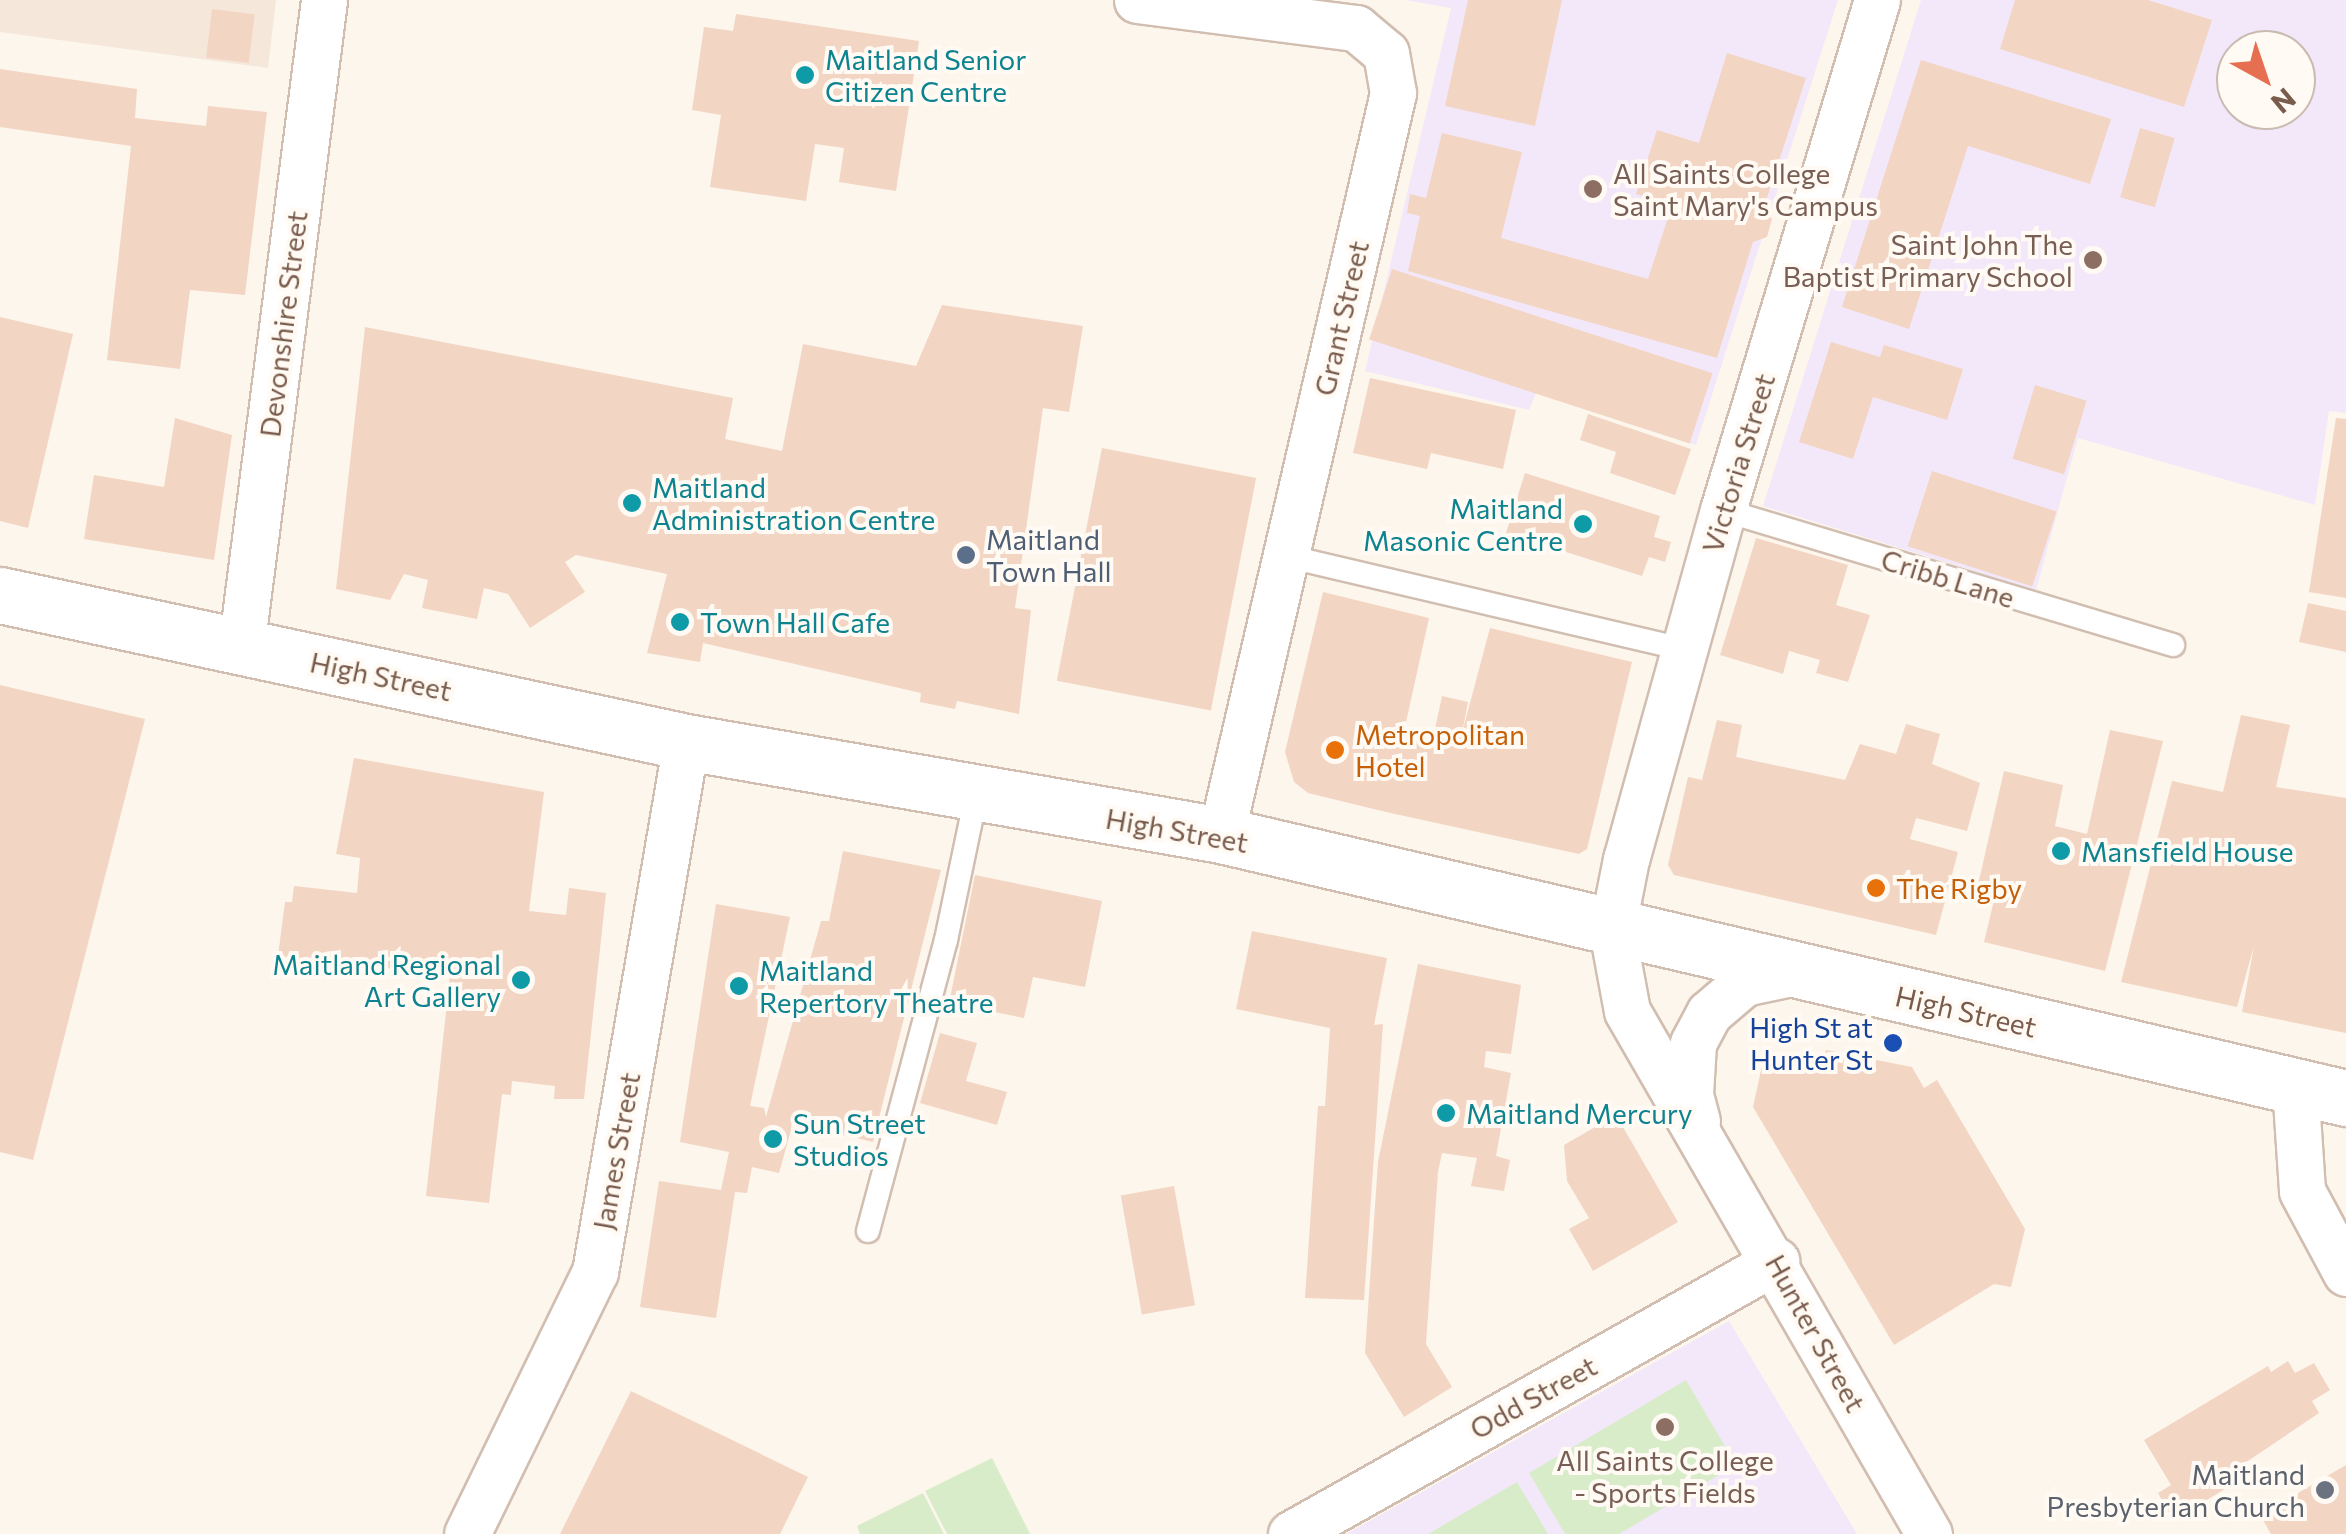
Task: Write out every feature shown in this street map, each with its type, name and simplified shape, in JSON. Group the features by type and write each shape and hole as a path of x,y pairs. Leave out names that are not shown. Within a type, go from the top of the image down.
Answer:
{"main road":[{"name":"High Street","path":"0,595 686,742 976,796 1221,836 2320,1092"}],"street":[{"name":"Devonshire Street","path":"241,648 324,0"},
{"name":"Grant Street","path":"1138,0 1203,5 1356,28 1386,53 1393,93 1221,836"},
{"name":"Victoria Street","path":"1612,930 1723,510 1878,0"},
{"name":"James Street","path":"467,1534 595,1272 686,742"},
{"name":"Hunter Street","path":"1612,930 1627,1011 1776,1261 1929,1534"},
{"name":"Hunter Street","path":"1700,1134 1690,1094 1693,1042 1708,1013 1744,983 1796,972"},
{"path":"2320,1092 2302,1191 2346,1273"},
{"name":"Odd Street","path":"1291,1534 1776,1261"}],"lane":[{"name":"Cribb Lane","path":"1723,510 2173,646"},
{"path":"1286,556 1684,649"},
{"path":"868,1231 946,940 976,796"}],"shaded area":[{"path":"0,0 276,0 268,68 0,32"},
{"name":"All Saints College Saint Mary's Campus","path":"1405,0 1838,0 1696,445 1536,393 1529,410 1365,371 1451,8"},
{"name":"Saint John The Baptist Primary School","path":"1921,0 2346,0 2346,413 2329,411 2315,505 2078,438 2036,590 1763,506"},
{"name":"All Saints College - Sports Fields","path":"1729,1321 1857,1534 1346,1534"}],"green space":[{"path":"1686,1380 1736,1465 1619,1534 1565,1534 1529,1473"},
{"path":"992,1458 1030,1534 947,1534 925,1491"},
{"path":"1517,1482 1548,1534 1428,1534"},
{"path":"923,1493 944,1534 860,1534 857,1526"}],"building":[{"path":"1468,0 1562,0 1535,126 1445,106"},
{"path":"2015,0 2148,0 2212,20 2184,107 2000,49"},
{"path":"212,9 255,14 249,63 206,58"},
{"name":"Maitland Senior Citizen Centre","path":"736,14 919,41 896,191 839,182 844,148 815,144 806,201 710,187 721,115 692,110 704,27 733,31"},
{"path":"1727,53 1806,78 1764,207 1772,219 1767,237 1753,242 1717,358 1408,271 1420,216 1407,213 1410,194 1426,198 1442,133 1522,152 1501,238 1648,279 1672,205 1636,194 1657,130 1699,143"},
{"path":"1921,60 2111,119 2090,184 1968,146 1909,329 1842,307"},
{"path":"0,69 137,89 135,118 206,126 208,106 267,112 245,295 190,290 180,369 107,360 131,146 0,127"},
{"path":"2140,128 2175,138 2155,207 2120,197"},
{"path":"1392,269 1713,373 1690,444 1369,339"},
{"name":"Maitland Administration Centre","path":"942,305 1083,326 1069,412 1043,408 1015,608 1031,610 1019,714 957,701 955,709 920,702 921,693 703,643 700,662 647,653 667,574 576,555 565,562 585,592 530,628 508,594 484,588 477,619 422,608 428,580 404,574 390,600 336,589 365,327 733,398 725,439 782,451 803,344 916,366"},
{"path":"0,317 73,334 28,528 0,521"},
{"path":"1831,342 1880,357 1884,345 1963,369 1947,420 1873,397 1853,459 1799,442"},
{"path":"1370,378 1516,410 1503,469 1431,453 1427,469 1353,453"},
{"path":"2035,385 2087,401 2064,474 2012,459"},
{"path":"1588,414 1691,449 1675,495 1610,473 1616,452 1580,440"},
{"path":"175,418 232,435 214,560 84,539 94,475 164,487"},
{"path":"2336,418 2346,419 2346,598 2309,592"},
{"path":"1102,448 1256,478 1211,711 1057,681"},
{"path":"1932,471 2057,511 2032,587 1908,546"},
{"name":"Maitland Masonic Centre","path":"1525,473 1660,516 1654,537 1671,542 1665,562 1649,557 1642,576 1506,533"},
{"path":"1756,538 1848,565 1836,605 1870,615 1848,682 1816,673 1820,660 1789,651 1783,674 1720,655"},
{"path":"1323,592 1429,618 1403,736 1432,743 1442,696 1468,702 1462,733 1490,628 1632,662 1587,849 1579,854 1386,812 1308,793 1294,782 1285,752"},
{"path":"2308,603 2346,611 2346,652 2299,642"},
{"path":"0,685 145,719 33,1160 0,1152"},
{"path":"2241,715 2290,725 2276,787 2346,798 2346,1033 2242,1012 2254,946 2237,1007 2121,982 2172,781 2223,792"},
{"path":"1717,720 1742,725 1736,757 1845,780 1860,744 1896,754 1906,724 1940,734 1932,764 1980,783 1967,831 1916,818 1910,839 1958,852 1936,935 1674,875 1668,865 1688,777 1702,780"},
{"name":"Mansfield House","path":"2110,730 2163,741 2105,971 1984,942 1996,892 1977,889 2004,771 2063,785 2055,826 2087,834"},
{"name":"Maitland Regional Art Gallery","path":"354,758 544,792 529,911 566,915 569,888 606,893 584,1099 554,1099 555,1086 512,1081 511,1095 502,1094 489,1203 426,1196 450,975 278,956 285,902 292,902 294,886 357,893 360,858 336,854"},
{"path":"843,851 941,870 873,1142 793,1123 779,1173 752,1167 747,1193 735,1192 716,1318 640,1307 659,1181 721,1190 729,1152 680,1142 716,904 790,917 750,1106 764,1108 766,1117 821,921 829,921"},
{"path":"975,875 1102,901 1085,987 1033,977 1024,1018 949,1003"},
{"path":"1252,931 1387,958 1374,1025 1383,1024 1364,1300 1305,1298 1318,1106 1325,1106 1330,1028 1236,1009"},
{"path":"1418,964 1521,985 1511,1054 1486,1051 1484,1067 1511,1073 1496,1156 1510,1160 1504,1191 1471,1186 1477,1158 1442,1153 1438,1172 1426,1344 1452,1387 1404,1417 1365,1353 1378,1162"},
{"path":"940,1033 977,1043 966,1081 1007,1092 997,1125 920,1103"},
{"path":"1826,1050 1912,1067 1924,1088 1937,1080 2025,1229 2011,1287 1994,1284 1894,1345 1753,1107 1765,1052 1821,1066"},
{"path":"1616,1115 1678,1222 1593,1271 1569,1229 1589,1218 1567,1181 1564,1145"},
{"path":"1174,1186 1195,1305 1142,1315 1121,1195"},
{"path":"2288,1361 2295,1373 2314,1363 2330,1390 2312,1401 2319,1413 2236,1469 2242,1479 2173,1520 2158,1493 2171,1485 2144,1440 2268,1366 2271,1372"},
{"path":"631,1391 808,1477 780,1534 560,1534"},
{"name":"Maitland Presbyterian Church","path":"2346,1465 2346,1534 2271,1534 2260,1515"}],"place":[{"name":"Maitland Senior Citizen Centre","path":"805,75"},
{"name":"All Saints College Saint Mary's Campus","path":"1593,189"},
{"name":"Saint John The Baptist Primary School","path":"2093,260"},
{"name":"Maitland Administration Centre","path":"632,503"},
{"name":"Maitland Masonic Centre","path":"1583,524"},
{"name":"Maitland Town Hall","path":"966,555"},
{"name":"Town Hall Cafe","path":"680,622"},
{"name":"Metropolitan Hotel","path":"1335,750"},
{"name":"Mansfield House","path":"2061,851"},
{"name":"The Rigby","path":"1876,888"},
{"name":"Maitland Regional Art Gallery","path":"521,980"},
{"name":"Maitland Repertory Theatre","path":"739,986"},
{"name":"High St at Hunter St","path":"1893,1043"},
{"name":"Maitland Mercury","path":"1446,1113"},
{"name":"Sun Street Studios","path":"773,1139"},
{"name":"All Saints College - Sports Fields","path":"1665,1427"},
{"name":"Maitland Presbyterian Church","path":"2325,1490"}]}
